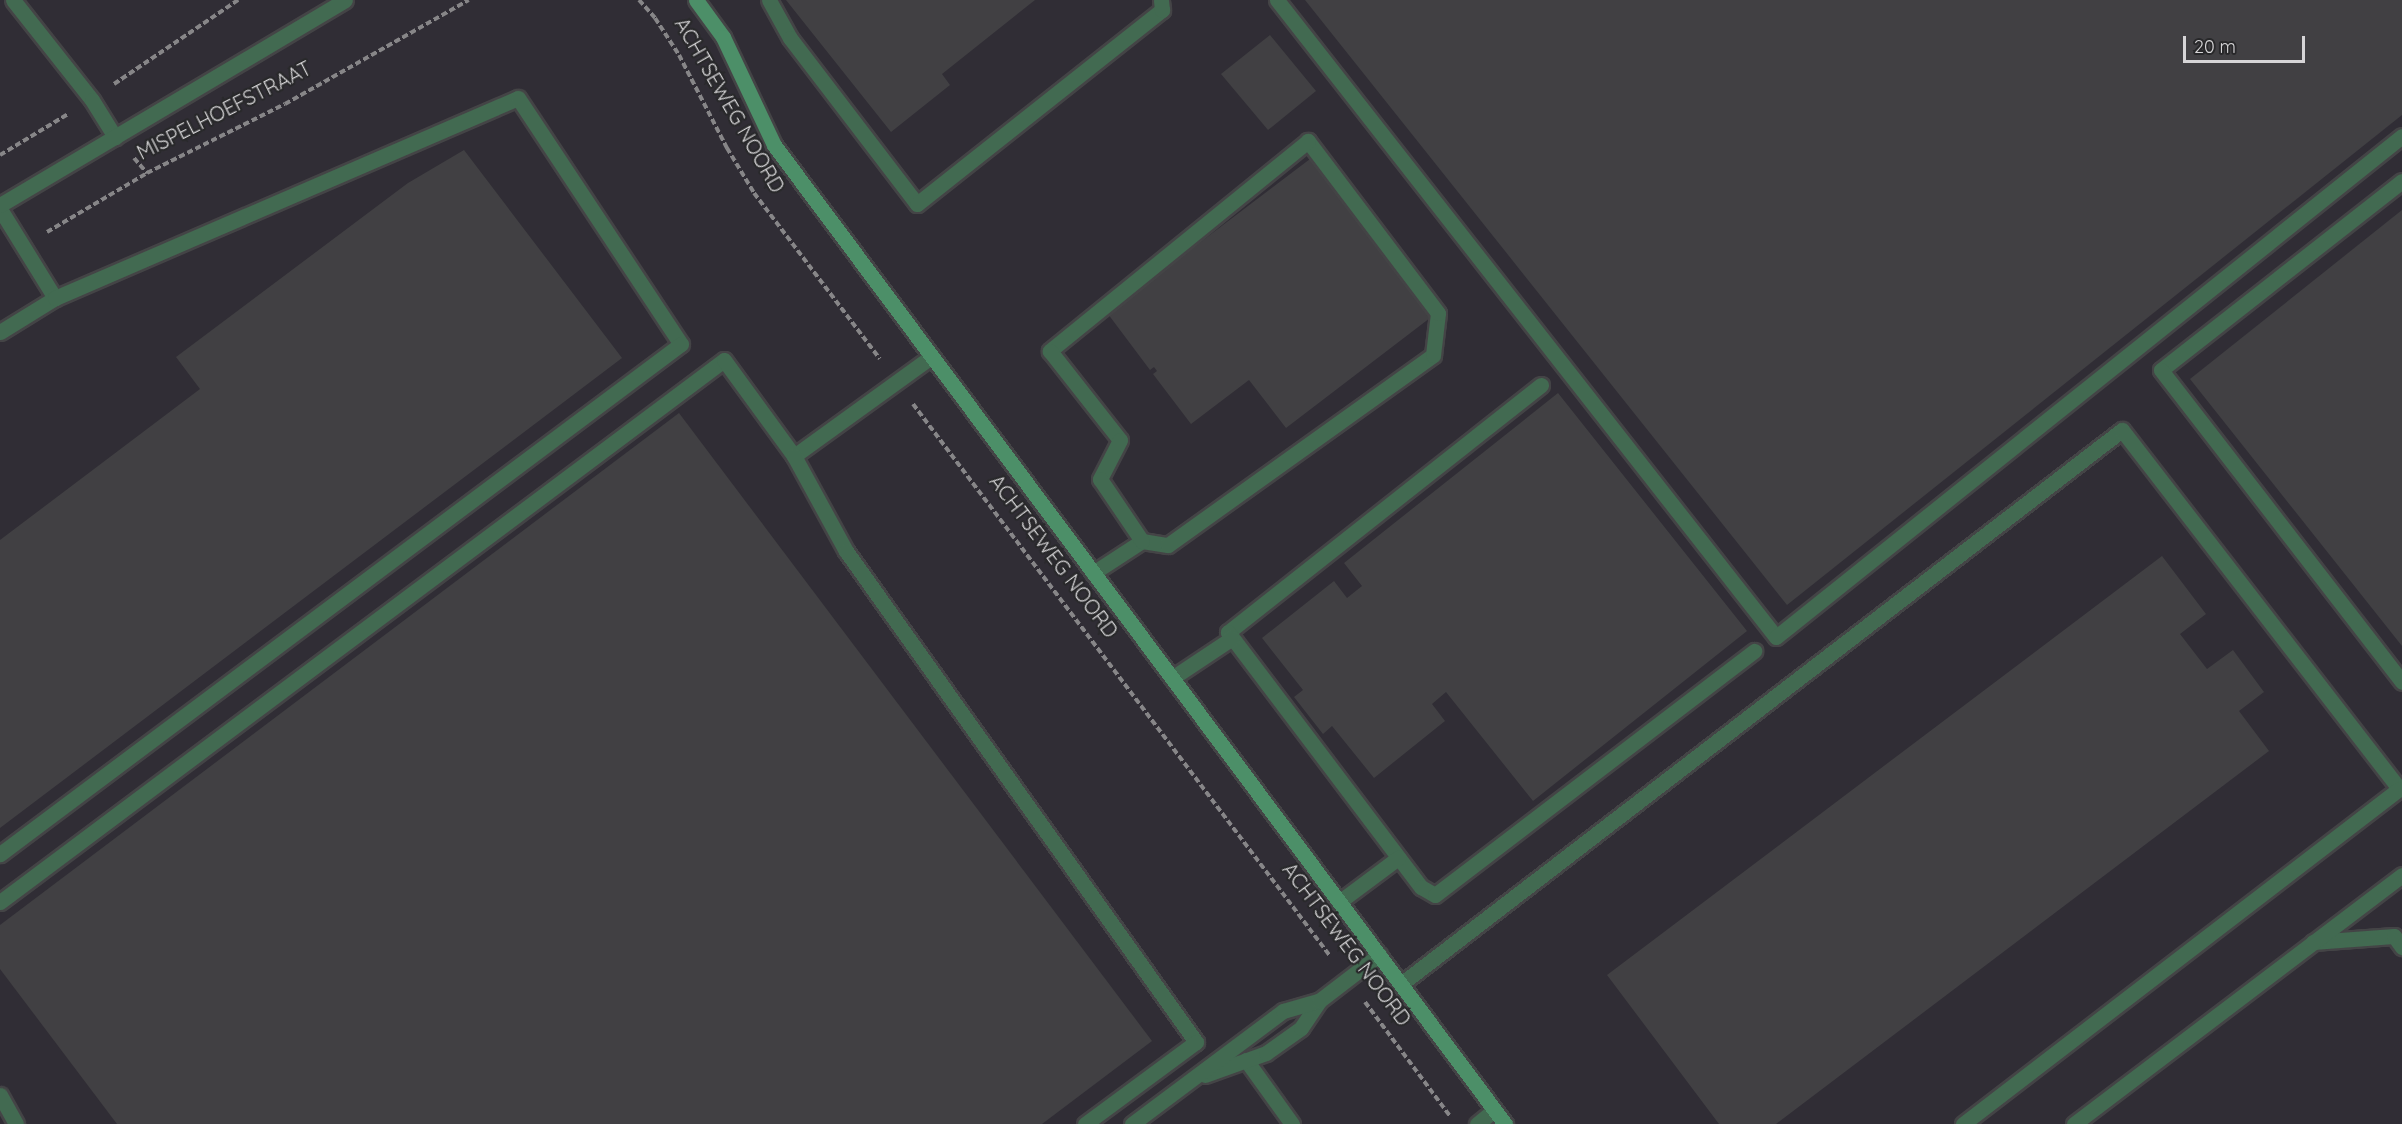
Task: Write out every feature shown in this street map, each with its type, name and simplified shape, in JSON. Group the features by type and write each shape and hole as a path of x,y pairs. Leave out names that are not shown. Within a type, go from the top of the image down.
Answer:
{"street":[{"path":"13,0 92,100 116,137"},
{"name":"MISPELHOEFSTRAAT","path":"0,207 345,0"},
{"name":"ACHTSEWEG NOORD","path":"696,0 723,37 774,145 1505,1124"},
{"path":"769,0 790,39 917,204 1162,10 1161,0"},
{"path":"1277,0 1776,637 2402,136"},
{"path":"0,332 55,298 518,98 681,344 0,854"},
{"path":"1093,573 1142,541 1168,545 1433,355 1438,313 1308,141 1050,351 1120,440 1100,479 1142,541"},
{"path":"2402,181 2161,370 2402,682"},
{"path":"0,207 55,298"},
{"path":"794,456 932,356"},
{"path":"0,902 724,360 794,456 846,551 1196,1042 1085,1124"},
{"path":"1541,385 1228,632 1421,887 1435,895 1754,651"},
{"path":"1401,984 2122,430 2399,789 1963,1124"},
{"path":"1172,678 1232,638"},
{"path":"1339,902 1398,858"},
{"path":"2074,1124 2402,875"},
{"path":"2313,942 2394,936 2402,947"},
{"path":"1188,1082 1266,1053 1301,1028 1319,1001 1379,955"},
{"path":"1132,1124 1283,1011 1319,1001"},
{"path":"1246,1060 1292,1124"},
{"path":"0,1095 16,1124"},
{"path":"1477,1124 1494,1110"}],"path":[{"path":"0,155 92,100 238,0"},
{"name":"MISPELHOEFSTRAAT","path":"23,246 147,173 285,104 469,0"},
{"name":"ACHTSEWEG NOORD","path":"639,0 655,18 679,55 727,148 754,193 1456,1124"}],"shaded area":[{"path":"0,0 2402,0 2402,1124 0,1124"}],"building":[{"path":"786,0 1035,0 942,74 950,85 891,132"},
{"path":"1305,0 2402,0 2402,115 1787,605"},
{"path":"1270,35 1316,91 1268,130 1221,74"},
{"path":"464,150 622,358 0,828 0,540 200,389 176,357 408,183"},
{"path":"1310,159 1430,318 1286,428 1249,380 1191,424 1153,374 1157,371 1154,367 1150,370 1105,310 1162,266 1165,269"},
{"path":"2402,210 2402,646 2190,379"},
{"path":"1558,393 1747,631 1533,801 1446,692 1432,704 1445,721 1374,778 1332,726 1323,734 1294,697 1303,690 1262,638 1334,581 1347,598 1362,586 1344,563"},
{"path":"679,413 1152,1041 1042,1124 117,1124 0,969 0,925"},
{"path":"2162,556 2206,614 2180,634 2207,669 2233,650 2264,692 2239,711 2269,751 1776,1124 1719,1124 1607,975"}]}
